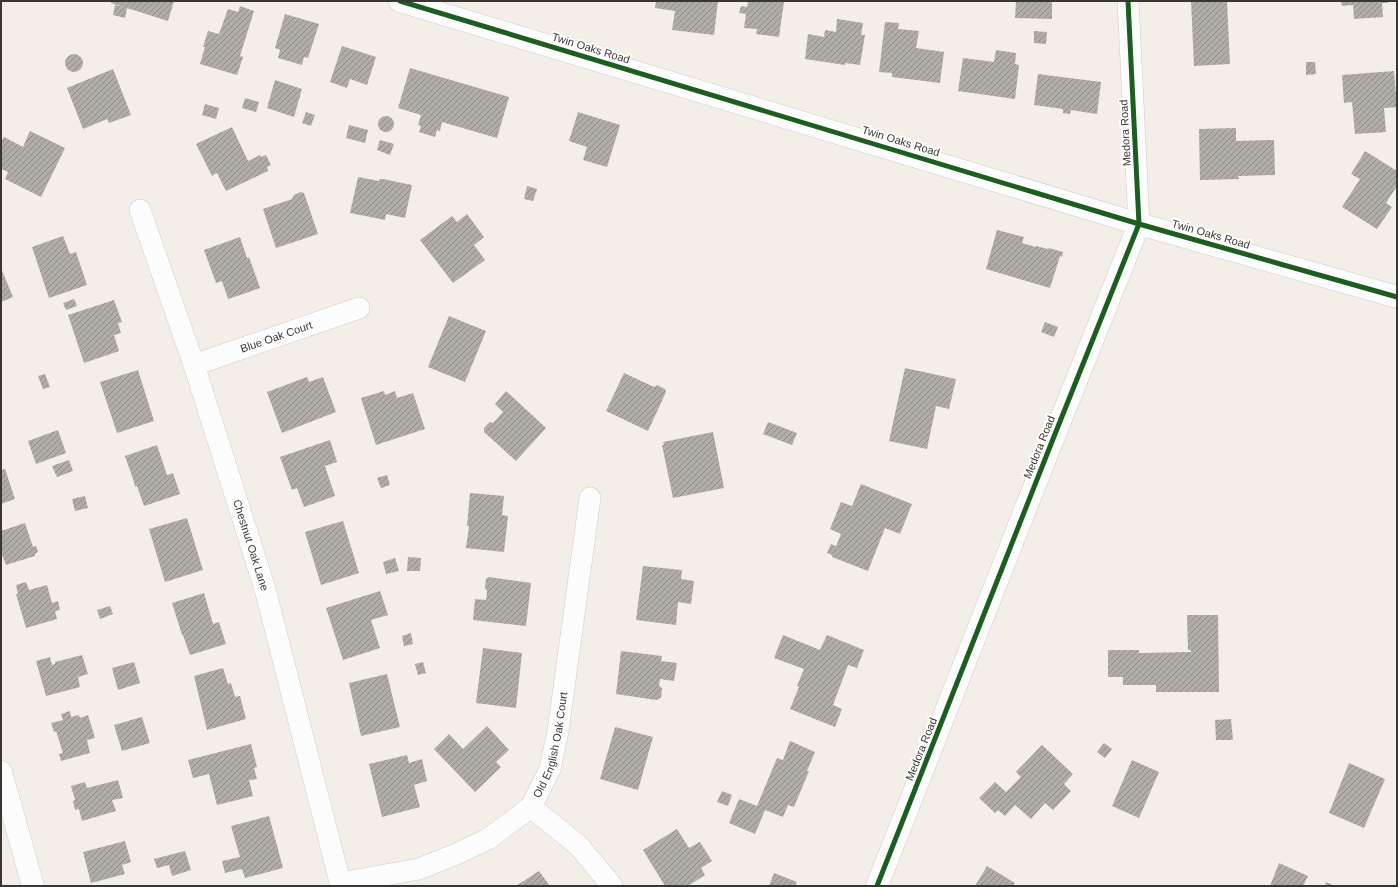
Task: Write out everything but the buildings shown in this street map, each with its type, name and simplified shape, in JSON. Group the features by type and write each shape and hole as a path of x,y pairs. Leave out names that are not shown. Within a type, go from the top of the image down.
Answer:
{"street":[{"name":"Twin Oaks Road","path":"400,1 1140,224 1397,297"},
{"name":"Medora Road","path":"877,886 1051,444 1140,224 1128,1"},
{"name":"Chestnut Oak Lane","path":"140,210 194,365 265,588 341,884"},
{"name":"Blue Oak Court","path":"194,365 359,308"},
{"name":"Old English Oak Court","path":"341,884 419,869 488,839 531,808 550,769 558,730 590,498"},
{"path":"1,772 6,810 33,886"},
{"path":"531,808 579,846 612,886"}],"cycle path":[{"path":"400,1 1139,224 1397,297"},
{"path":"877,886 1139,224 1128,1"}]}
